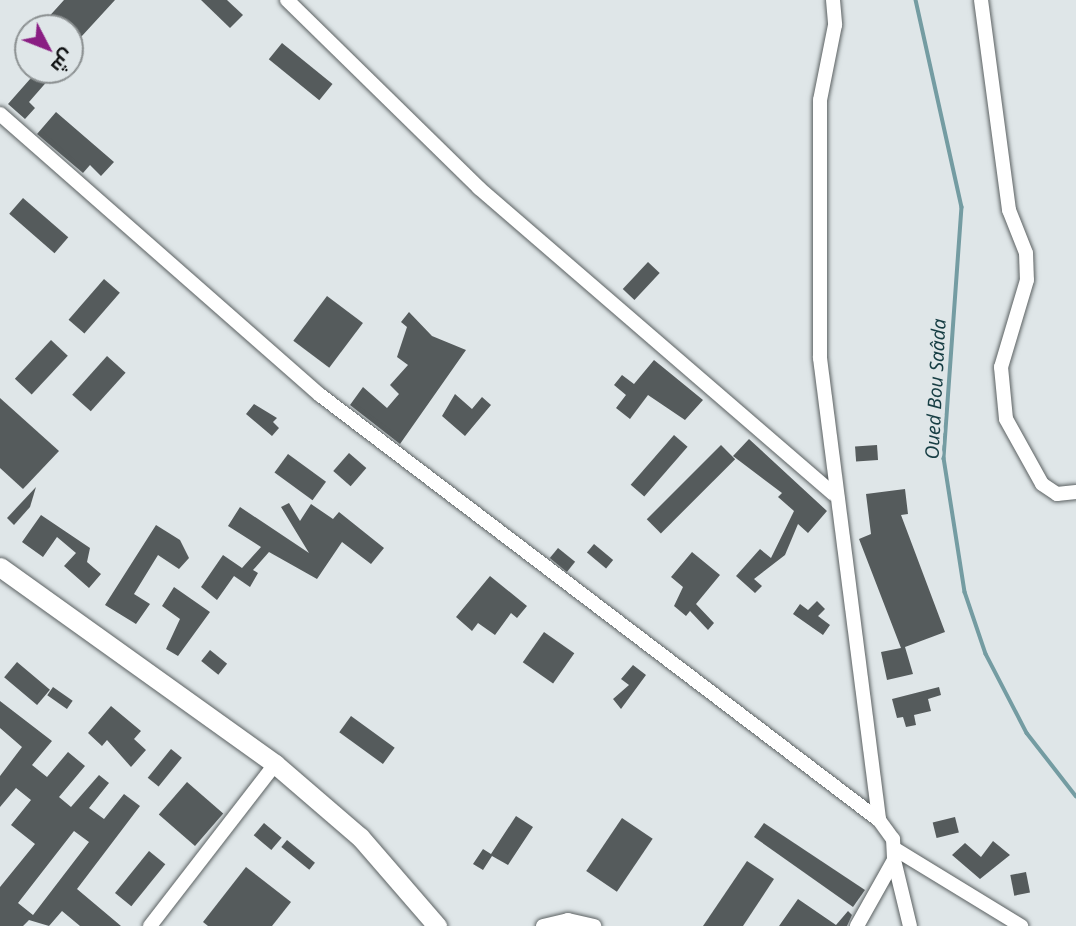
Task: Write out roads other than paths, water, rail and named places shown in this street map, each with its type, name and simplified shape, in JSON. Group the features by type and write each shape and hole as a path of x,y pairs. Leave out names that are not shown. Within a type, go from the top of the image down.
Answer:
{"main road":[{"path":"0,567 275,764 360,837 437,926"}],"street":[{"path":"287,0 479,188 833,494"},
{"path":"833,0 835,25 820,100 820,358 833,494 879,820 895,854 909,926"},
{"path":"981,0 1009,210 1026,253 1027,280 1000,367 1006,419 1042,484 1057,494 1076,492"},
{"path":"0,114 320,395 879,820"},
{"path":"150,926 275,764"},
{"path":"857,926 895,854"},
{"path":"895,854 1020,926"},
{"path":"543,926 568,920 594,926"}],"waterway":[{"name":"Oued Bou Saâda","path":"916,0 962,207 944,458 965,592 986,654 1027,733 1076,796"}]}
